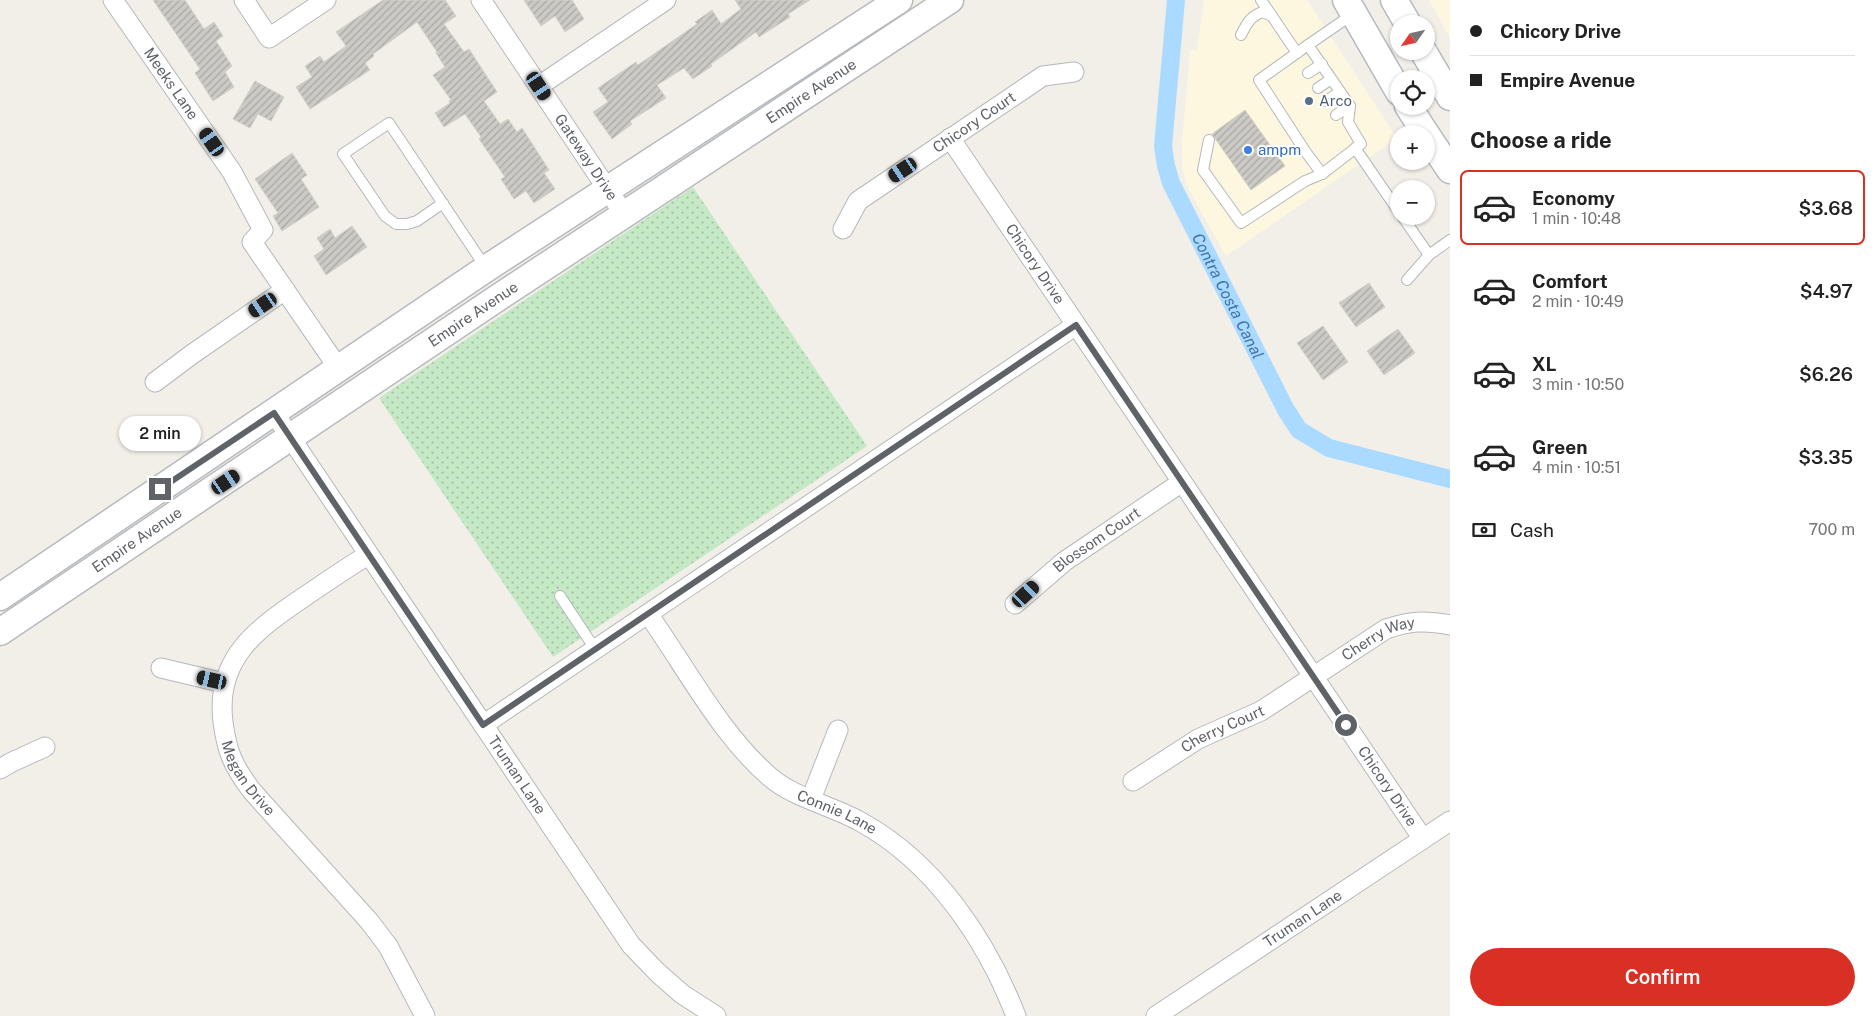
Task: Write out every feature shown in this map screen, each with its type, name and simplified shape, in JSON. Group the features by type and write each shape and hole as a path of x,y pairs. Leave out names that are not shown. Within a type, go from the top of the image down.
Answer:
{"main road":[{"name":"Empire Avenue","path":"0,596 487,268 899,0"},
{"name":"Empire Avenue","path":"9,627 624,214 950,0"},
{"path":"1394,0 1403,15"},
{"path":"1350,7 1390,76"},
{"path":"1429,60 1450,97"},
{"path":"1435,148 1450,170"}],"street":[{"name":"Meeks Lane","path":"113,0 232,172 263,230 252,242 338,369"},
{"path":"244,0 269,38 326,0"},
{"name":"Gateway Drive","path":"481,0 624,214"},
{"path":"539,86 666,0"},
{"name":"Chicory Court","path":"843,229 858,200 1043,76 1074,72"},
{"name":"Chicory Drive","path":"950,138 1423,839"},
{"path":"155,382 285,290"},
{"path":"483,725 1076,325"},
{"name":"Truman Lane","path":"274,413 631,945 682,994 716,1016"},
{"name":"Blossom Court","path":"1015,604 1065,561 1182,482"},
{"name":"Megan Drive","path":"368,555 266,623 245,643 232,662 224,683 221,709 226,745 236,770 252,791 378,934 404,974 425,1016"},
{"path":"0,596 9,627"},
{"name":"Connie Lane","path":"648,614 728,733 746,756 772,779 863,823 892,842 918,864 942,889 963,916 987,955 1006,990 1016,1016"},
{"name":"Cherry Way","path":"1314,677 1386,629 1408,622 1434,622 1450,625"},
{"path":"161,668 224,683"},
{"name":"Cherry Court","path":"1133,781 1198,739 1261,711 1314,677"},
{"path":"811,799 838,730"},
{"path":"0,769 45,747"},
{"name":"Truman Lane","path":"1156,1016 1450,821"}],"lane":[{"path":"1261,0 1297,53"},
{"path":"1322,174 1274,97 1259,80 1308,45 1350,7"},
{"path":"1241,35 1249,19 1253,16 1262,12 1272,16"},
{"path":"1308,45 1350,106"},
{"path":"1308,73 1322,64"},
{"path":"1318,88 1331,79"},
{"path":"1326,101 1340,92"},
{"path":"1336,115 1350,106"},
{"path":"1209,140 1202,170 1240,222 1305,181 1322,174 1361,144 1345,124 1350,106"},
{"path":"443,203 417,221 407,224 396,224 385,216 343,154 389,123 487,268"},
{"path":"1355,148 1390,199"},
{"path":"1408,225 1428,255"},
{"path":"1407,280 1428,255 1450,240"},
{"path":"560,596 595,649"}],"shaded area":[{"path":"1204,0 1307,0 1390,127 1390,143 1226,256 1188,188 1182,168 1182,143 1190,50 1197,51"},
{"path":"1429,0 1450,0 1450,38"}],"green space":[{"path":"693,187 867,446 553,657 379,398"}],"building":[{"path":"153,0 185,0 204,29 214,22 223,36 216,41 232,66 225,72 234,87 213,101 195,73 200,69"},
{"path":"383,0 445,0 456,16 444,24 464,52 469,49 497,92 484,101 500,124 508,119 517,132 522,128 549,170 544,173 555,189 534,203 526,191 514,199 501,179 505,177 479,139 481,137 465,114 444,127 435,113 450,103 449,101 451,100 433,75 445,67 417,22 373,54 374,56 365,63 370,70 310,109 296,87 312,77 305,66 320,56 324,62 346,46 336,32"},
{"path":"524,0 572,0 584,19 565,32 555,16 541,26"},
{"path":"735,0 810,0 788,14 790,17 759,37 756,32 693,79 684,68 657,85 666,98 630,121 632,124 612,139 593,112 608,102 598,88 636,62 638,65 697,24 695,22 712,10 721,24 741,9"},
{"path":"255,81 284,97 271,121 258,114 250,128 233,119"},
{"name":"ampm","path":"1245,110 1285,166 1251,190 1212,134"},
{"path":"292,153 307,175 301,179 319,207 282,231 273,216 278,213 255,179"},
{"path":"352,226 367,247 326,275 314,256 324,249 317,238 330,229 335,238"},
{"path":"1369,283 1385,307 1356,327 1339,303"},
{"path":"1323,326 1348,362 1323,380 1297,343"},
{"path":"1398,329 1415,353 1384,375 1367,351"}],"waterway":[{"name":"Contra Costa Canal","path":"1176,0 1163,146 1166,166 1171,183 1286,410 1299,430 1329,448 1450,479"}],"place":[{"name":"Arco","path":"1309,101"},
{"name":"ampm","path":"1248,150"}],"route":[{"path":"160,489 274,413 483,725 1076,325 1346,725"}]}
